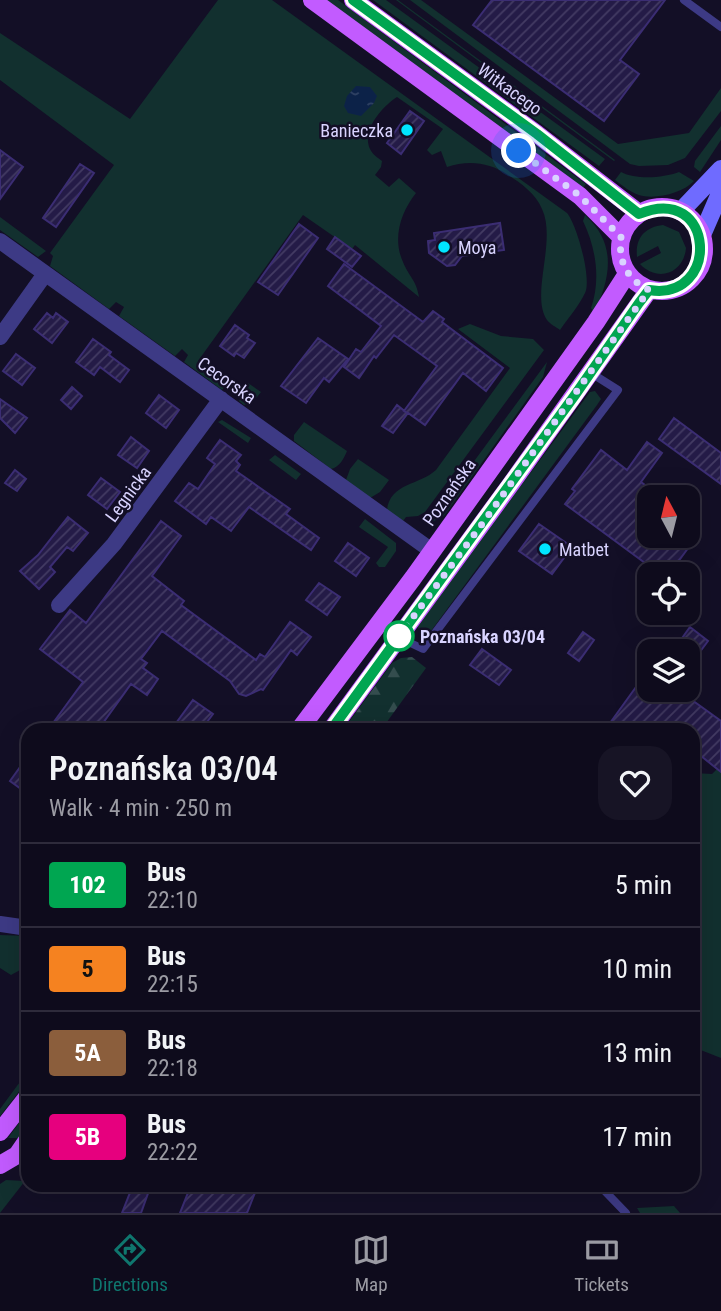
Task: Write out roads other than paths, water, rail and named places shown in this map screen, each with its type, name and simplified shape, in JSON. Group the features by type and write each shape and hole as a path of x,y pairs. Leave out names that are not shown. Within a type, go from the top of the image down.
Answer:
{"main road":[{"path":"312,0 580,196 621,237"},
{"name":"Witkacego","path":"353,0 537,134 639,214"},
{"path":"681,211 721,169"},
{"path":"702,235 721,191"},
{"path":"667,207 681,211 697,225 702,235 704,253 697,274 688,283 676,290 649,290 637,284 627,274 620,250 621,237 628,224 639,214 653,208 667,207"},
{"name":"Poznańska","path":"304,723 432,551 596,322 627,274"},
{"path":"336,723 592,373 649,290"},
{"path":"0,1132 21,1105"},
{"path":"0,1165 17,1155 21,1149"}],"street":[{"name":"Cecorska","path":"0,241 432,551"},
{"path":"0,337 45,274"},
{"name":"Legnicka","path":"59,605 114,544 220,399"},
{"path":"0,924 21,927"}],"lane":[{"path":"684,0 721,27"},
{"path":"398,637 423,649 587,433 618,390 592,373"},
{"path":"606,1192 626,1213"}],"water":[{"path":"356,86 370,87 377,96 361,116 348,113 344,106 347,96"}],"place":[{"name":"Banieczka","path":"407,130"},
{"name":"Moya","path":"444,247"},
{"name":"Matbet","path":"545,549"},
{"name":"Poznańska 03/04","path":"399,636"}]}
